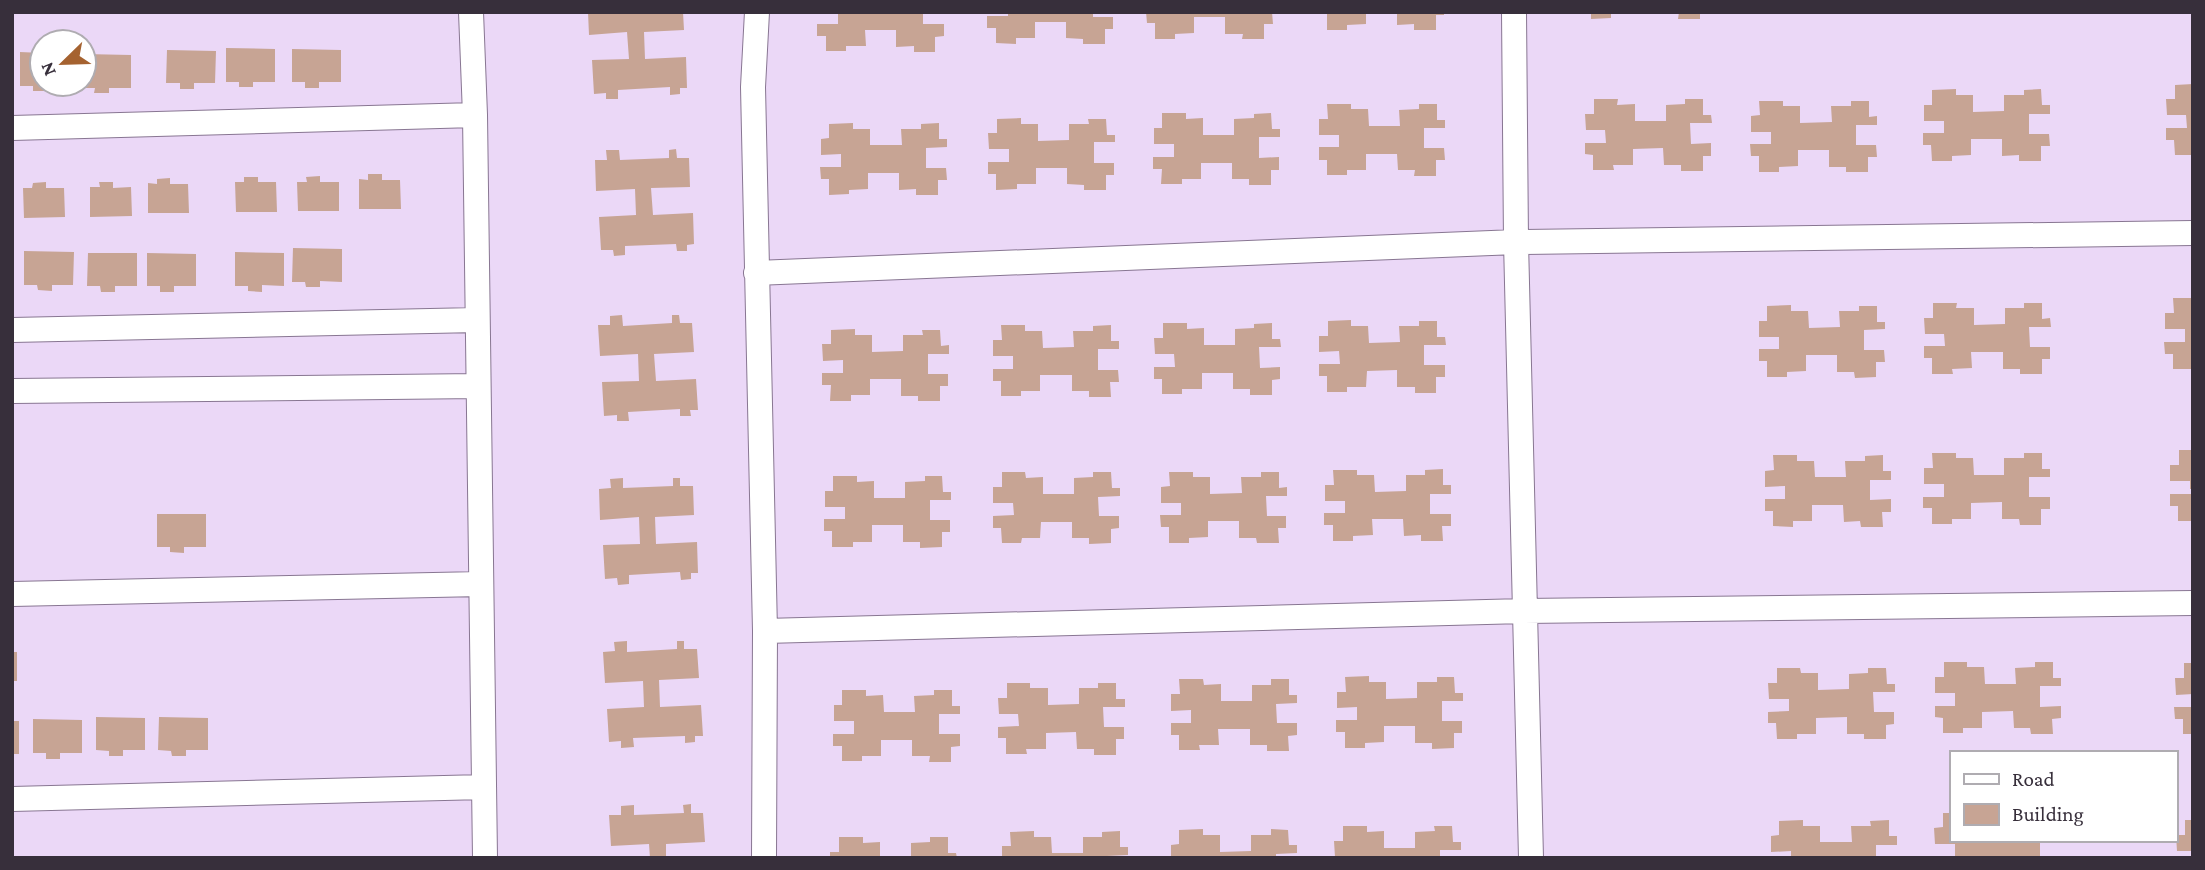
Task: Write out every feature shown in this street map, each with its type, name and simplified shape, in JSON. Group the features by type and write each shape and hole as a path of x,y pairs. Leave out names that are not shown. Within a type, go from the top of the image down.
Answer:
{"street":[{"path":"471,12 475,115 485,858"},
{"path":"757,12 753,87 765,631 764,858"},
{"path":"1514,12 1516,242 1531,858"},
{"path":"12,128 475,115"},
{"path":"756,272 1516,242 2193,233"},
{"path":"12,330 477,320"},
{"path":"12,391 478,386"},
{"path":"12,594 481,584"},
{"path":"765,631 1524,611 2193,603"},
{"path":"12,799 484,787"}],"building":[{"path":"588,12 683,12 684,30 644,32 645,59 686,57 687,88 680,88 680,94 670,95 670,87 618,90 618,99 606,99 606,93 594,94 592,60 629,59 627,32 589,35"},
{"path":"838,12 923,12 923,24 944,24 944,36 935,37 935,52 914,52 914,46 896,47 896,30 865,30 866,46 846,46 846,51 826,51 826,36 817,36 817,24 838,24"},
{"path":"1008,12 1093,12 1093,17 1113,17 1113,29 1105,29 1105,44 1083,44 1083,39 1066,38 1066,22 1035,22 1035,38 1016,38 1016,44 996,43 996,28 987,28 987,16 1008,16"},
{"path":"1146,12 1272,12 1273,24 1264,24 1264,39 1242,39 1243,34 1225,34 1225,17 1194,17 1194,33 1175,34 1175,39 1155,39 1155,23 1147,23"},
{"path":"1327,12 1366,12 1366,24 1347,25 1347,30 1327,30"},
{"path":"1397,12 1444,12 1444,15 1436,15 1436,30 1414,30 1414,24 1397,25"},
{"path":"1591,12 1611,12 1611,18 1591,19"},
{"path":"1679,12 1700,12 1700,19 1678,19"},
{"path":"226,48 275,49 275,82 253,82 253,87 239,87 239,82 226,82"},
{"path":"292,49 341,50 341,82 319,82 319,88 305,88 305,82 292,82"},
{"path":"167,50 216,51 215,83 194,83 194,89 180,89 180,83 166,83"},
{"path":"20,52 28,52 28,86 20,86"},
{"path":"98,54 131,55 131,88 109,88 109,93 98,93"},
{"path":"2193,84 2193,155 2175,155 2174,140 2166,140 2166,128 2187,128 2186,115 2167,115 2166,99 2175,99 2175,85"},
{"path":"1956,89 1956,95 1973,95 1973,112 2004,111 2004,95 2024,95 2024,90 2041,89 2042,105 2050,105 2050,114 2029,114 2029,134 2049,134 2050,146 2041,146 2041,161 2019,161 2019,155 2002,156 2002,139 1971,139 1971,155 1952,156 1952,161 1932,161 1931,145 1923,145 1923,133 1944,133 1944,121 1924,121 1924,105 1932,105 1932,90"},
{"path":"1594,99 1618,99 1617,105 1635,104 1635,121 1666,121 1666,105 1685,104 1685,99 1703,99 1703,115 1711,115 1712,123 1690,123 1691,144 1711,143 1711,156 1703,156 1703,171 1681,171 1681,165 1664,165 1663,148 1633,149 1633,165 1613,165 1614,170 1593,170 1593,155 1585,154 1585,143 1606,143 1605,130 1586,130 1585,114 1594,114"},
{"path":"1759,101 1783,101 1783,106 1800,106 1800,123 1832,122 1831,106 1851,106 1851,101 1869,101 1869,117 1877,116 1877,125 1856,125 1856,145 1876,145 1877,157 1868,157 1868,172 1846,172 1846,167 1829,167 1829,150 1798,150 1798,166 1779,167 1779,172 1759,172 1759,156 1751,156 1750,144 1771,144 1771,132 1751,132 1751,116 1760,115"},
{"path":"1327,104 1351,104 1351,109 1368,109 1369,126 1400,126 1399,110 1419,109 1419,104 1437,104 1437,120 1445,120 1445,128 1424,128 1424,148 1444,148 1445,160 1436,160 1436,176 1414,176 1415,170 1398,170 1397,154 1366,154 1366,170 1347,170 1347,175 1327,175 1327,160 1319,160 1319,147 1339,147 1339,135 1319,135 1319,119 1328,119"},
{"path":"1162,113 1186,113 1186,119 1203,118 1203,135 1234,135 1234,119 1254,118 1254,114 1271,113 1272,129 1280,129 1280,137 1259,137 1259,158 1279,157 1279,170 1271,170 1271,185 1249,185 1249,179 1232,179 1232,163 1201,163 1201,179 1182,179 1182,184 1161,184 1162,169 1153,169 1153,157 1174,157 1174,144 1154,144 1154,128 1162,128"},
{"path":"1021,118 1021,124 1038,124 1038,141 1069,140 1069,124 1089,124 1088,119 1106,119 1107,135 1115,135 1115,142 1094,142 1094,163 1114,163 1114,175 1106,175 1106,190 1084,190 1084,185 1067,184 1067,168 1036,168 1036,184 1017,184 1017,189 996,190 996,174 988,174 988,162 1009,162 1009,149 989,149 988,133 997,133 997,119"},
{"path":"853,123 853,129 870,129 870,145 902,145 901,129 921,129 921,124 939,123 939,139 947,139 947,147 926,148 926,168 946,168 947,180 938,180 938,195 916,195 916,189 899,190 899,173 868,173 868,189 829,195 829,179 821,179 820,167 841,167 841,154 821,155 821,139 829,138 829,124"},
{"path":"676,149 677,158 689,158 690,187 651,188 653,215 693,213 694,244 687,245 687,251 677,251 676,244 625,246 625,255 614,256 613,250 601,250 599,217 636,215 635,189 596,191 595,160 607,160 606,150 619,150 620,160 669,158 669,150"},
{"path":"368,174 382,174 382,180 400,180 401,209 359,209 359,179 368,180"},
{"path":"320,176 320,182 339,182 339,211 298,211 297,182 307,182 306,177"},
{"path":"244,177 258,177 258,182 276,182 277,212 236,212 235,182 244,182"},
{"path":"170,178 170,184 188,184 189,213 148,213 148,183 157,184 157,179"},
{"path":"46,182 46,188 64,188 65,217 24,218 23,188 32,188 33,183"},
{"path":"99,182 113,182 113,188 131,187 132,216 90,217 90,187 100,187"},
{"path":"293,248 342,249 342,282 320,281 320,287 306,287 305,282 292,282"},
{"path":"24,251 74,252 73,285 52,285 52,291 38,290 37,285 24,285"},
{"path":"235,252 284,253 284,286 262,285 262,292 248,291 248,286 235,286"},
{"path":"88,253 137,253 137,286 115,286 115,292 101,292 100,286 87,286"},
{"path":"147,253 196,254 196,286 174,286 174,292 160,292 160,286 147,286"},
{"path":"2173,298 2193,298 2193,369 2173,369 2173,354 2165,354 2164,342 2185,342 2185,329 2165,329 2165,313 2174,313"},
{"path":"1933,303 1957,303 1956,308 1974,308 1974,325 2005,324 2005,308 2024,308 2024,303 2042,303 2042,319 2050,318 2051,327 2029,327 2030,347 2050,347 2050,359 2042,359 2042,374 2020,374 2020,369 2003,369 2003,352 1971,352 1972,368 1952,369 1953,374 1932,374 1932,358 1924,358 1924,346 1945,346 1944,334 1925,334 1924,318 1933,318"},
{"path":"1791,305 1791,311 1808,311 1809,328 1840,327 1839,311 1859,311 1859,306 1877,306 1877,322 1885,322 1885,329 1864,330 1864,350 1884,350 1885,362 1876,362 1876,377 1855,378 1854,372 1837,372 1837,355 1806,355 1806,371 1787,372 1787,377 1767,377 1767,361 1759,361 1759,349 1779,349 1779,337 1759,337 1759,321 1767,321 1767,306"},
{"path":"622,315 623,326 672,323 672,315 679,315 680,323 692,323 694,352 654,354 656,381 696,379 698,410 690,410 691,416 680,416 680,409 628,412 629,421 617,421 617,415 604,416 602,382 639,381 638,354 600,356 598,325 610,325 610,316"},
{"path":"1351,320 1351,326 1368,326 1369,343 1400,342 1399,326 1419,326 1419,321 1437,321 1437,337 1445,337 1446,345 1424,345 1424,365 1445,365 1445,377 1436,377 1436,393 1415,393 1415,387 1397,387 1397,370 1367,371 1366,387 1347,387 1347,392 1327,392 1327,376 1319,376 1319,364 1340,364 1339,351 1319,352 1319,336 1328,336 1328,321"},
{"path":"1163,323 1187,323 1187,329 1204,328 1204,345 1235,345 1235,329 1272,323 1272,339 1280,339 1281,347 1259,347 1260,368 1280,367 1280,379 1272,380 1272,395 1250,395 1250,389 1233,389 1233,373 1202,373 1202,389 1182,389 1182,394 1162,394 1162,379 1154,379 1154,367 1175,367 1174,354 1155,354 1154,338 1163,338"},
{"path":"1001,325 1025,325 1025,331 1042,331 1043,348 1074,347 1073,331 1093,331 1093,326 1111,325 1111,341 1119,341 1119,349 1098,349 1098,370 1118,370 1119,382 1110,382 1111,397 1089,397 1089,391 1072,391 1072,375 1040,375 1040,391 1021,391 1021,396 1001,396 1001,381 993,381 993,369 1013,369 1013,356 993,356 993,340 1002,340"},
{"path":"855,329 855,335 872,335 872,352 903,351 903,335 923,335 922,330 940,330 941,346 949,345 949,354 928,354 928,374 948,374 948,386 940,386 940,401 918,401 918,396 901,396 901,379 870,379 870,395 851,395 851,401 830,401 831,385 822,385 822,373 843,373 843,360 823,361 822,344 831,344 831,330"},
{"path":"2179,450 2193,450 2193,489 2190,489 2190,481 2170,481 2170,465 2179,465"},
{"path":"1932,453 1956,453 1956,458 1973,458 1974,475 2004,475 2004,458 2024,458 2024,453 2042,453 2042,469 2050,469 2050,477 2029,477 2029,497 2050,497 2050,509 2041,509 2041,525 2020,525 2019,519 2002,519 2002,502 1971,503 1971,519 1952,519 1952,524 1932,524 1932,508 1923,508 1923,497 1944,497 1944,484 1924,484 1924,468 1933,468"},
{"path":"1773,455 1797,455 1797,461 1814,461 1815,477 1846,477 1845,461 1865,461 1865,456 1883,455 1883,471 1891,471 1891,480 1870,480 1870,500 1891,499 1891,512 1882,512 1883,527 1861,527 1860,521 1844,522 1843,505 1812,505 1812,521 1793,521 1793,527 1773,526 1773,511 1765,511 1765,499 1785,499 1785,486 1765,487 1765,471 1774,470"},
{"path":"1443,469 1443,485 1451,485 1451,494 1430,494 1430,514 1451,514 1451,526 1442,526 1443,541 1421,541 1421,535 1404,536 1403,519 1372,519 1373,535 1353,536 1353,541 1333,541 1333,525 1324,525 1324,513 1345,513 1345,501 1325,501 1325,485 1334,485 1333,470 1357,470 1357,475 1374,475 1375,492 1406,491 1406,475 1425,475 1425,470"},
{"path":"1002,472 1025,472 1026,478 1043,477 1043,494 1074,494 1074,478 1093,477 1093,472 1111,472 1112,488 1120,488 1120,496 1098,497 1099,516 1119,516 1119,528 1111,529 1111,543 1089,544 1089,538 1072,538 1072,522 1041,522 1040,538 1022,538 1021,543 1002,543 1001,528 993,528 993,516 1014,515 1013,503 993,503 993,487 1002,487"},
{"path":"1169,472 1193,472 1193,477 1210,477 1210,494 1242,493 1241,477 1261,477 1261,472 1279,472 1279,488 1287,487 1287,496 1266,496 1267,516 1286,516 1286,528 1278,528 1279,543 1257,543 1256,538 1239,538 1239,521 1208,521 1208,537 1189,538 1189,543 1169,543 1169,527 1161,527 1160,515 1181,515 1181,503 1161,503 1161,487 1170,486"},
{"path":"833,476 857,476 857,482 874,481 874,498 905,498 905,482 925,481 925,476 942,476 943,492 951,492 951,500 930,500 930,520 950,520 950,532 942,532 942,547 920,548 920,542 903,542 903,525 872,525 872,542 853,542 853,547 832,547 832,531 824,531 824,519 845,519 845,507 825,507 825,491 833,491"},
{"path":"623,478 623,488 673,486 673,478 680,478 680,486 693,486 694,515 655,517 656,544 697,542 698,573 691,573 691,579 681,580 680,572 629,575 629,584 618,585 617,578 605,579 603,545 640,544 639,517 600,520 599,489 611,488 610,479"},
{"path":"2170,494 2193,494 2193,521 2178,521 2178,506 2170,506"},
{"path":"157,514 206,514 206,547 184,547 184,553 170,552 170,547 157,547"},
{"path":"627,641 627,652 677,649 677,641 684,641 684,649 697,649 699,678 659,680 660,707 701,705 703,736 695,736 695,742 685,743 685,736 633,738 634,747 621,748 621,741 609,742 607,709 644,707 643,681 605,683 603,652 615,651 614,642"},
{"path":"12,652 17,652 17,681 12,681"},
{"path":"1944,662 1967,662 1967,667 1984,667 1985,684 2016,684 2015,668 2035,667 2035,662 2053,662 2053,678 2061,678 2061,686 2040,686 2040,707 2061,706 2061,718 2052,719 2053,734 2031,734 2030,728 2014,728 2013,711 1982,712 1982,728 1963,728 1963,733 1943,733 1943,718 1935,717 1935,706 1955,706 1955,693 1935,693 1935,677 1944,677"},
{"path":"2184,663 2193,663 2193,694 2176,695 2175,678 2184,678"},
{"path":"1777,668 1800,668 1801,673 1818,673 1818,690 1849,689 1849,674 1868,673 1868,668 1886,668 1887,684 1895,684 1895,692 1873,692 1874,712 1894,712 1894,724 1886,725 1886,739 1864,739 1864,734 1847,734 1847,717 1816,718 1816,734 1797,734 1797,739 1777,739 1776,723 1768,723 1768,712 1789,711 1789,699 1769,699 1768,683 1777,683"},
{"path":"1369,676 1369,682 1386,682 1386,699 1417,698 1417,682 1437,682 1437,677 1454,677 1455,693 1463,693 1463,701 1442,701 1442,721 1462,721 1462,733 1454,733 1454,748 1432,749 1432,743 1415,743 1415,726 1384,726 1384,742 1365,743 1365,748 1345,748 1345,732 1336,732 1336,720 1357,720 1357,707 1337,708 1337,692 1346,692 1345,677"},
{"path":"1179,679 1203,679 1204,685 1221,684 1221,701 1252,701 1252,685 1271,685 1271,679 1289,679 1289,695 1297,695 1297,703 1276,704 1277,723 1297,723 1297,735 1288,736 1289,751 1267,751 1267,745 1250,745 1250,729 1218,729 1219,745 1199,745 1200,750 1179,750 1179,735 1171,735 1171,723 1191,723 1191,710 1171,711 1171,694 1180,694"},
{"path":"1007,683 1030,683 1030,688 1048,688 1048,705 1079,704 1079,688 1098,688 1098,683 1116,683 1116,699 1125,699 1125,707 1103,707 1104,727 1124,727 1124,739 1116,739 1116,755 1094,755 1094,749 1077,749 1076,732 1046,733 1046,749 1026,749 1027,754 1006,754 1006,738 998,738 998,727 1019,726 1018,714 999,714 998,698 1007,698"},
{"path":"842,690 866,690 866,696 883,695 884,712 915,712 914,696 934,695 934,690 952,690 952,706 960,706 960,714 939,714 939,734 960,734 960,746 951,747 951,762 929,762 930,756 912,756 912,740 881,740 881,756 862,756 862,761 842,761 842,746 833,746 833,734 854,734 854,721 834,721 834,705 842,705"},
{"path":"2174,707 2193,707 2193,734 2183,734 2183,719 2175,719"},
{"path":"96,717 145,718 145,750 123,750 123,756 109,756 109,751 96,750"},
{"path":"159,717 208,718 208,750 186,750 186,756 172,756 171,751 158,750"},
{"path":"33,719 82,720 82,753 60,753 60,759 46,759 46,753 33,753"},
{"path":"12,721 19,721 19,754 12,754"},
{"path":"691,804 691,813 703,813 705,842 666,844 666,858 650,858 649,844 611,846 609,815 621,815 621,806 634,805 634,815 684,813 683,805"},
{"path":"1943,813 1950,813 1950,842 2040,842 2040,858 1955,858 1955,844 1935,844 1934,828 1943,827"},
{"path":"1803,820 1803,826 1820,826 1820,842 1852,842 1851,826 1871,826 1870,821 1889,820 1889,836 1897,836 1897,845 1876,845 1876,858 1791,858 1791,851 1771,852 1771,836 1779,835 1779,821"},
{"path":"2185,820 2193,820 2193,851 2177,851 2177,835 2185,835"},
{"path":"1343,826 1367,826 1367,832 1384,831 1384,848 1415,848 1415,832 1435,831 1434,826 1452,826 1453,842 1461,842 1461,850 1440,850 1440,858 1335,857 1334,841 1343,841"},
{"path":"1203,829 1203,835 1220,835 1220,852 1251,851 1251,835 1271,835 1271,829 1288,830 1289,845 1297,845 1297,853 1276,854 1276,858 1171,858 1171,845 1179,844 1179,830"},
{"path":"1034,831 1034,837 1051,837 1052,853 1083,853 1083,837 1102,837 1102,832 1120,831 1120,847 1128,847 1128,855 1107,858 1002,858 1002,846 1011,846 1010,832"},
{"path":"839,837 863,837 863,843 880,842 880,858 830,858 830,852 839,852"},
{"path":"930,837 948,837 948,853 956,853 957,858 911,858 911,843 930,842"}]}
